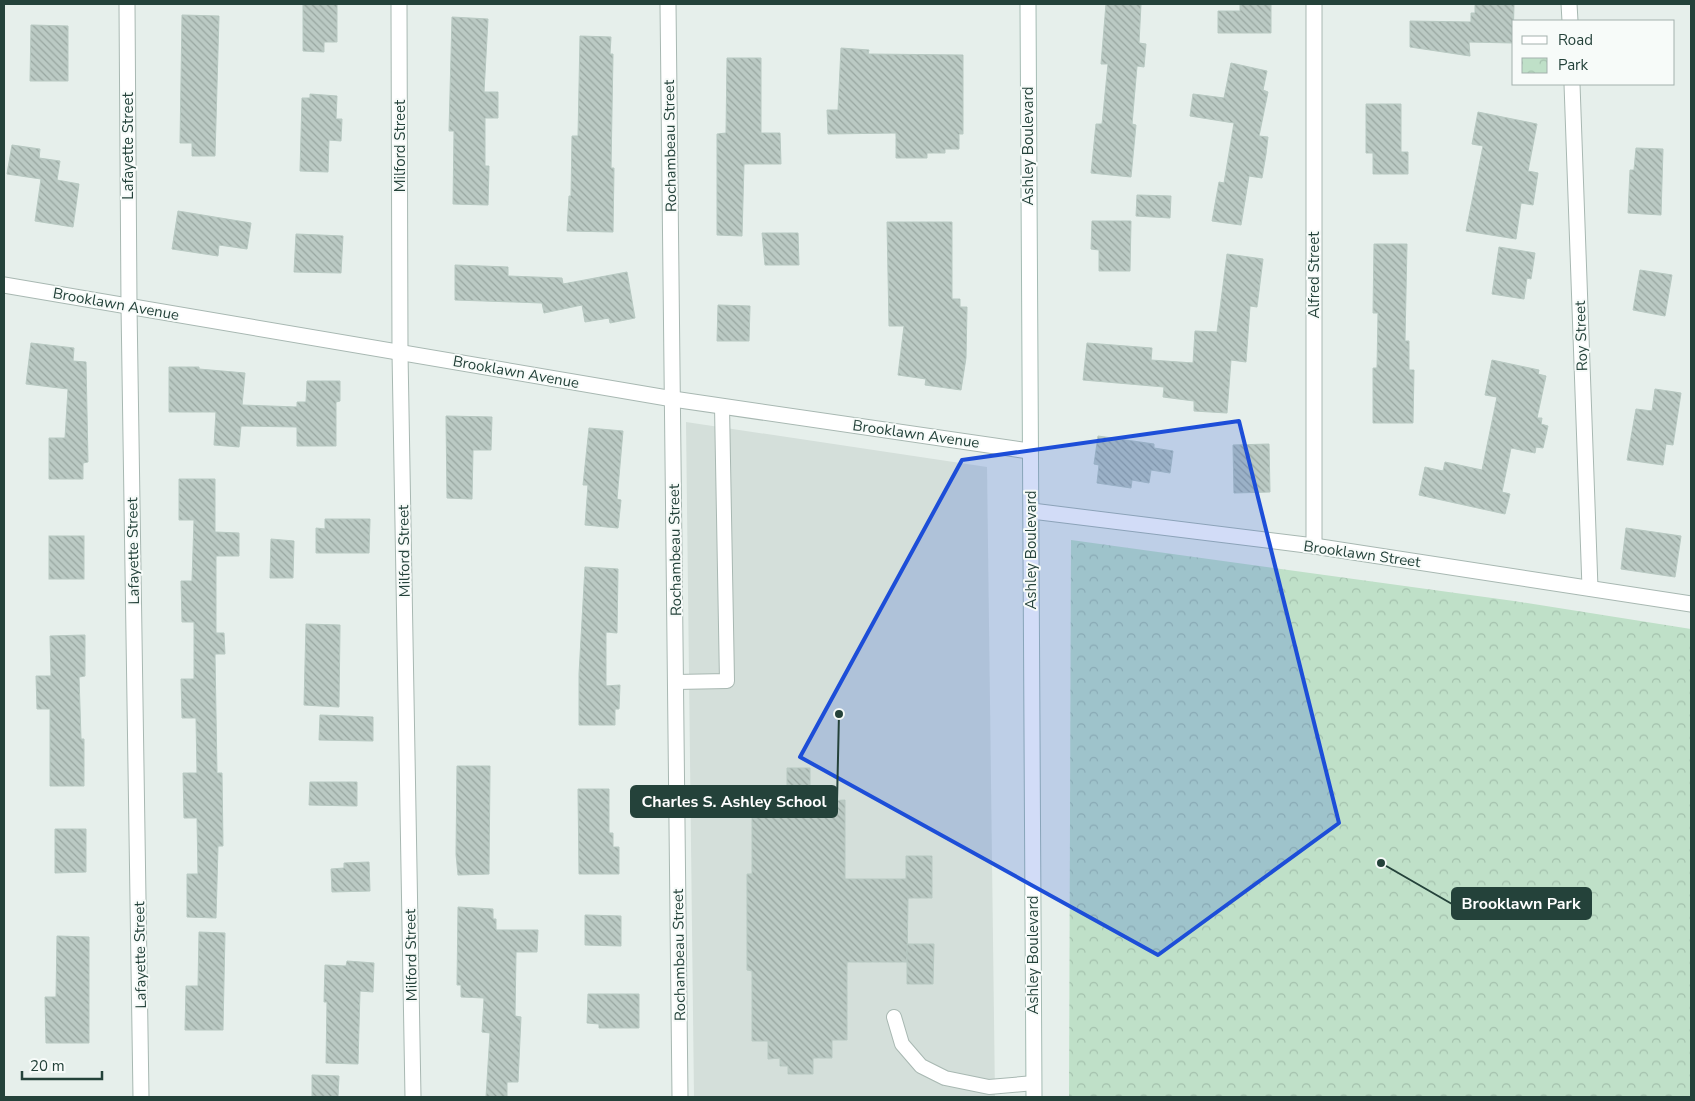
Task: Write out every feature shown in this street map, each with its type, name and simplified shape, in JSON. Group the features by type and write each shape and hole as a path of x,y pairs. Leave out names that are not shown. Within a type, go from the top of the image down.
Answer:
{"street":[{"name":"Lafayette Street","path":"127,4 129,306 141,1097"},
{"name":"Milford Street","path":"399,4 400,353 413,1097"},
{"name":"Rochambeau Street","path":"668,4 680,1097"},
{"name":"Ashley Boulevard","path":"1028,4 1034,1090"},
{"name":"Alfred Street","path":"1314,4 1314,546"},
{"path":"1569,4 1570,20"},
{"name":"Roy Street","path":"1572,85 1590,588"},
{"name":"Brooklawn Avenue","path":"4,284 673,399 1029,451"},
{"name":"Brooklawn Street","path":"1032,511 1314,546 1691,604"}],"lane":[{"path":"676,682 727,681 722,406"},
{"path":"894,1018 902,1044 921,1066 945,1078 989,1087 1034,1090"}],"highlighted area":[{"path":"1239,421 1339,823 1158,955 800,757 962,460"}],"shaded area":[{"path":"686,422 987,467 995,1097 694,1097"}],"green space":[{"path":"1071,540 1514,601 1691,629 1691,1097 1069,1097"}],"building":[{"path":"303,4 337,4 337,42 324,42 324,52 303,51"},
{"path":"1106,4 1141,4 1139,43 1146,44 1144,67 1137,66 1132,124 1136,125 1131,177 1091,173 1096,124 1102,124 1108,64 1101,64"},
{"path":"1240,4 1271,4 1271,33 1218,33 1218,11 1240,11"},
{"path":"1475,4 1514,4 1512,43 1469,42 1470,56 1410,47 1410,21 1471,22 1471,13 1475,13"},
{"path":"182,15 219,16 215,156 192,156 192,143 180,143"},
{"path":"452,17 488,19 484,92 498,92 498,118 485,118 485,166 489,166 488,205 453,204 454,131 449,131"},
{"path":"31,25 68,26 68,81 30,81"},
{"path":"580,36 611,37 610,54 613,54 611,168 614,168 613,232 567,231 569,196 571,196 572,136 578,136"},
{"path":"841,48 869,50 868,54 963,55 963,134 959,134 959,149 945,149 945,153 927,153 927,158 896,158 896,133 828,134 827,110 838,110"},
{"path":"727,58 761,58 761,133 780,133 781,164 744,164 742,236 717,235 717,134 726,133"},
{"path":"1231,63 1267,71 1263,90 1268,92 1259,136 1268,137 1262,178 1249,176 1241,225 1212,221 1219,182 1224,183 1234,123 1190,116 1193,94 1224,98"},
{"path":"310,94 337,96 336,119 342,119 341,141 329,140 328,172 300,171 302,98 310,98"},
{"path":"1366,104 1401,104 1401,152 1408,152 1408,174 1373,174 1373,153 1366,153"},
{"path":"1478,112 1537,124 1528,171 1538,173 1533,205 1521,203 1516,239 1466,231 1483,146 1472,144"},
{"path":"12,145 40,149 39,158 60,161 57,180 79,184 73,227 35,221 41,179 7,174"},
{"path":"1636,148 1663,149 1661,215 1628,213 1630,170 1634,170"},
{"path":"1137,195 1171,196 1170,218 1136,216"},
{"path":"178,211 251,223 247,249 219,245 218,256 172,249"},
{"path":"1092,221 1131,221 1130,271 1099,271 1099,250 1091,249"},
{"path":"887,222 952,222 952,299 960,299 960,307 967,307 966,358 961,390 925,385 926,379 898,375 904,326 889,326"},
{"path":"762,233 798,233 799,265 765,265"},
{"path":"296,234 343,236 341,273 294,272"},
{"path":"1374,244 1407,244 1405,341 1409,341 1409,370 1414,370 1413,423 1373,423 1373,368 1377,368 1378,313 1373,313"},
{"path":"1499,247 1535,253 1531,279 1527,278 1524,299 1492,294"},
{"path":"1227,254 1263,259 1257,307 1250,306 1246,362 1231,360 1227,413 1194,411 1194,401 1163,397 1164,387 1083,380 1087,343 1152,348 1151,360 1193,363 1195,331 1217,332"},
{"path":"455,265 508,267 508,276 562,278 563,284 627,272 635,318 610,323 609,318 585,322 582,305 544,313 542,303 455,300"},
{"path":"1640,270 1672,275 1665,316 1633,310"},
{"path":"718,305 750,306 749,341 717,341"},
{"path":"31,343 74,348 73,361 86,362 88,462 83,463 83,479 49,479 49,438 65,438 68,389 26,384"},
{"path":"1492,360 1539,370 1538,374 1546,376 1537,418 1542,418 1541,424 1548,426 1543,448 1536,447 1535,453 1511,448 1502,492 1510,494 1505,514 1419,495 1425,467 1443,471 1445,462 1482,470 1497,397 1485,395"},
{"path":"169,367 199,367 199,369 245,373 242,405 297,407 297,402 306,402 307,381 340,381 340,401 336,402 336,446 297,446 297,427 241,426 239,447 214,445 216,412 169,412"},
{"path":"1655,389 1681,393 1673,445 1666,444 1663,465 1627,460 1636,409 1652,411"},
{"path":"446,416 492,417 491,450 473,450 472,499 447,498"},
{"path":"589,428 623,431 617,499 621,500 618,528 585,525 588,485 583,485"},
{"path":"1098,436 1154,444 1154,448 1173,451 1170,473 1151,470 1149,483 1132,480 1131,488 1097,483 1099,465 1094,464"},
{"path":"1269,444 1270,492 1234,493 1233,445"},
{"path":"179,479 215,479 215,532 239,533 239,556 216,556 216,633 224,633 225,654 215,654 217,773 222,773 223,846 218,846 216,918 187,917 187,874 198,874 197,818 184,818 183,773 197,773 196,718 182,718 181,679 194,679 194,622 182,622 181,581 192,581 194,520 179,520"},
{"path":"325,519 370,519 369,553 316,553 316,528 325,529"},
{"path":"1626,528 1681,536 1675,577 1621,569"},
{"path":"49,536 84,536 84,579 49,579"},
{"path":"271,539 294,541 293,578 270,578"},
{"path":"585,567 618,569 617,633 606,632 606,686 620,685 619,709 615,709 615,725 579,725 579,674"},
{"path":"306,624 340,625 339,707 304,705"},
{"path":"85,635 85,676 79,677 81,739 84,739 84,786 50,786 50,709 37,709 36,676 51,676 50,636"},
{"path":"320,715 373,717 373,741 319,740"},
{"path":"457,766 490,766 489,874 458,875 456,854"},
{"path":"787,768 810,768 810,786 830,786 829,801 845,800 845,879 906,879 906,856 932,856 932,898 908,898 907,962 847,962 847,1040 832,1040 832,1058 813,1058 813,1074 788,1074 788,1066 780,1066 780,1058 768,1059 768,1041 752,1041 752,971 747,970 747,874 752,874 752,802 763,803 764,787 787,787"},
{"path":"310,782 357,782 357,806 309,805"},
{"path":"578,789 609,789 609,833 613,833 613,847 619,847 619,874 579,874"},
{"path":"55,829 86,829 86,872 55,873"},
{"path":"369,862 370,891 332,892 331,869 344,868 344,863"},
{"path":"458,907 493,909 493,919 496,919 496,930 538,930 537,952 516,952 515,1016 521,1017 518,1082 507,1082 507,1097 486,1097 490,1033 482,1032 484,998 461,997 461,985 457,985"},
{"path":"585,915 621,916 621,946 585,945"},
{"path":"199,932 225,933 223,1030 185,1030 186,986 198,986"},
{"path":"57,936 89,937 89,1043 46,1043 45,997 56,997"},
{"path":"907,944 934,944 933,984 907,984"},
{"path":"347,961 374,963 373,992 360,991 358,1064 326,1063 327,1002 324,1002 325,965 346,966"},
{"path":"588,994 639,994 639,1028 599,1028 599,1024 587,1023"},
{"path":"312,1075 339,1076 338,1097 312,1096"}],"place":[{"name":"Charles S. Ashley School","path":"839,714"},
{"name":"Brooklawn Park","path":"1381,863"}]}
